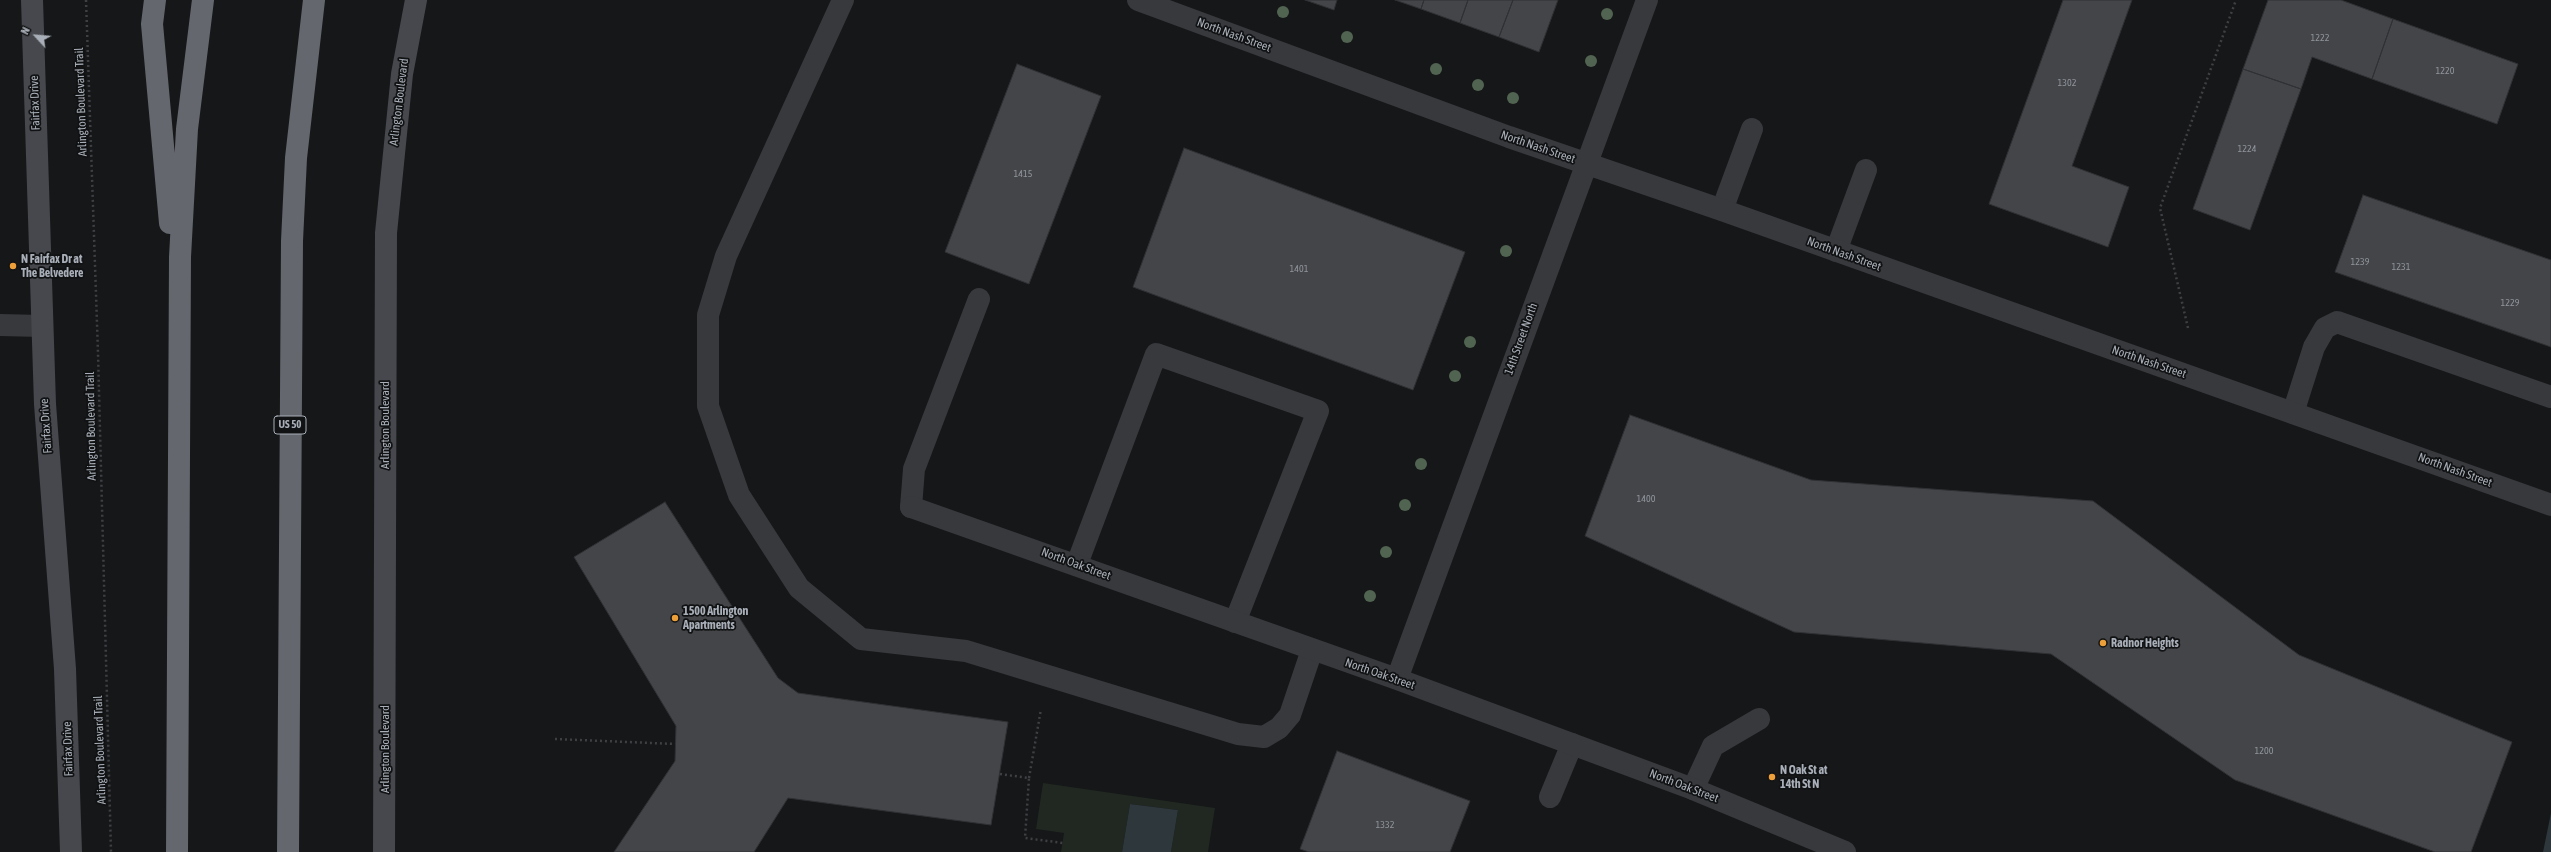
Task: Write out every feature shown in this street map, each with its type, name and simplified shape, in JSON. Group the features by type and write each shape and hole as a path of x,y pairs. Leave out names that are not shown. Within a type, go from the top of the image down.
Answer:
{"highway":[{"path":"155,0 152,24 179,318"},
{"path":"177,852 179,318 187,129 202,0"},
{"name":"US 50","path":"288,852 292,241 296,158 314,0"}],"street":[{"name":"Fairfax Drive","path":"32,0 42,326 48,449 66,669 71,852"},
{"name":"Arlington Boulevard","path":"384,852 386,233 402,74 416,0"},
{"path":"843,0 726,256 708,315 708,406 739,495 799,588 861,639 966,651 1238,734 1264,737 1279,728 1290,715 1312,650"},
{"name":"North Nash Street","path":"1138,0 1586,163 2551,505"},
{"name":"14th Street North","path":"1397,679 1647,0"},
{"path":"1722,210 1752,129"},
{"path":"1836,251 1866,170"},
{"name":"North Oak Street","path":"979,298 914,469 911,507 1077,564 1312,650 1397,679 1693,789 1845,852"},
{"path":"2293,413 2314,347 2325,328 2337,322 2551,397"},
{"path":"0,325 42,326"},
{"path":"1077,564 1156,354 1318,411 1235,622"},
{"path":"1693,789 1713,746 1759,719"},
{"path":"1550,797 1572,744"}],"path":[{"name":"Arlington Boulevard Trail","path":"86,0 98,353 111,852"},
{"path":"2188,328 2160,208 2236,0"},
{"path":"1040,709 1029,778 1025,838 1063,843"},
{"path":"555,739 675,744"},
{"path":"1000,774 1029,778"}],"shaded area":[{"path":"1043,783 1215,808 1208,852 1171,852 1178,810 1130,804 1122,852 1061,852 1064,833 1036,829"},
{"path":"1130,804 1178,810 1171,852 1122,852"},
{"path":"2551,813 2551,852 2543,852"}],"building":[{"path":"1305,0 1337,0 1334,10"},
{"path":"1395,0 1424,0 1421,9"},
{"path":"1424,0 1468,0 1460,23 1421,9"},
{"path":"1468,0 1513,0 1499,37 1460,23"},
{"path":"1513,0 1558,0 1539,52 1499,37"},
{"path":"2063,0 2132,0 2072,166 2129,187 2108,247 1989,204"},
{"path":"2268,0 2341,0 2393,19 2372,79 2312,57 2301,89 2243,69"},
{"path":"2393,19 2518,64 2497,124 2372,79"},
{"path":"1017,64 1101,96 1029,284 945,252"},
{"path":"2243,69 2301,89 2250,230 2193,209"},
{"path":"1184,148 1465,252 1413,390 1133,287"},
{"path":"2363,195 2551,260 2551,347 2335,272"},
{"name":"Radnor Heights","path":"1630,415 1811,480 2093,501 2299,655 2512,742 2471,852 2435,852 2235,780 2051,654 1794,632 1585,536"},
{"name":"1500 Arlington Apartments","path":"665,502 778,678 798,693 1008,722 991,825 788,798 754,852 614,852 675,761 676,726 574,557"},
{"path":"1337,751 1470,801 1450,852 1309,852 1300,849"}],"place":[{"name":"N Fairfax Dr at The Belvedere","path":"13,266"},
{"name":"1500 Arlington Apartments","path":"675,618"},
{"name":"Radnor Heights","path":"2103,643"},
{"name":"N Oak St at 14th St N","path":"1772,777"}]}
